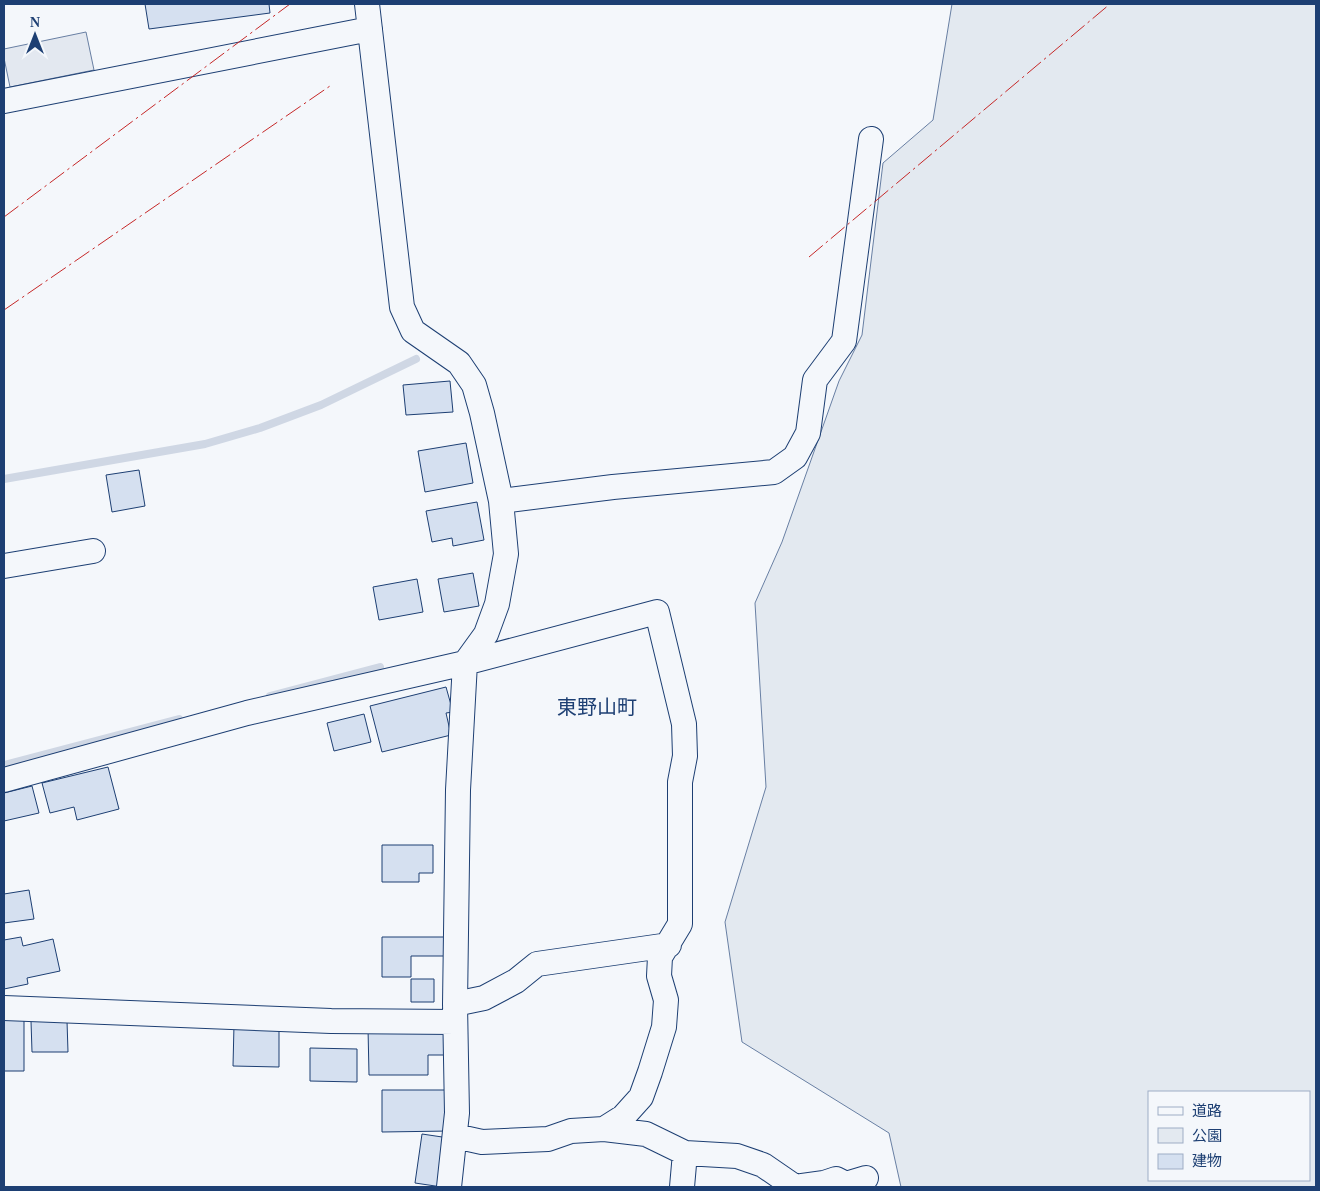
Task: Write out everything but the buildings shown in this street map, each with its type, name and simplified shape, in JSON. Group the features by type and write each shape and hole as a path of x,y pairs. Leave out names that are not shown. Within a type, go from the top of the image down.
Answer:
{"street":[{"path":"367,4 402,307 413,331 459,363 474,385 502,501 506,554 497,604 486,634 464,663 458,790 455,1013 457,1113 449,1187"},
{"path":"4,101 370,29"},
{"path":"502,501 614,487 774,472 795,457 808,433 815,380 844,341 871,139"},
{"path":"4,566 93,551"},
{"path":"4,780 247,713 464,663 656,612 684,724 685,756 680,782 680,924 660,958 659,976 666,1000 664,1027 641,1097 623,1118 604,1129"},
{"path":"4,1008 331,1022 455,1013 516,981 537,964 669,945"},
{"path":"455,1136 482,1142 548,1139 571,1131 604,1129 646,1134 685,1154 737,1156 763,1165 795,1187 824,1183 836,1179 846,1184 866,1178"},
{"path":"682,1187 685,1154"}],"green space":[{"path":"952,4 1316,4 1316,1187 901,1187 889,1133 742,1042 725,922 766,787 755,603 782,542 839,381 862,335 883,163 933,120"}],"shaded area":[{"path":"86,32 94,70 10,87 4,49"}],"waterway":[{"path":"4,479 205,444 260,428 321,405 416,359"},
{"path":"270,696 380,667"},
{"path":"4,765 179,719"}],"power":[{"path":"4,217 290,4"},
{"path":"809,257 1110,4"},
{"path":"4,310 330,86"}],"district":[{"name":"東野山町","path":"597,707"}]}
